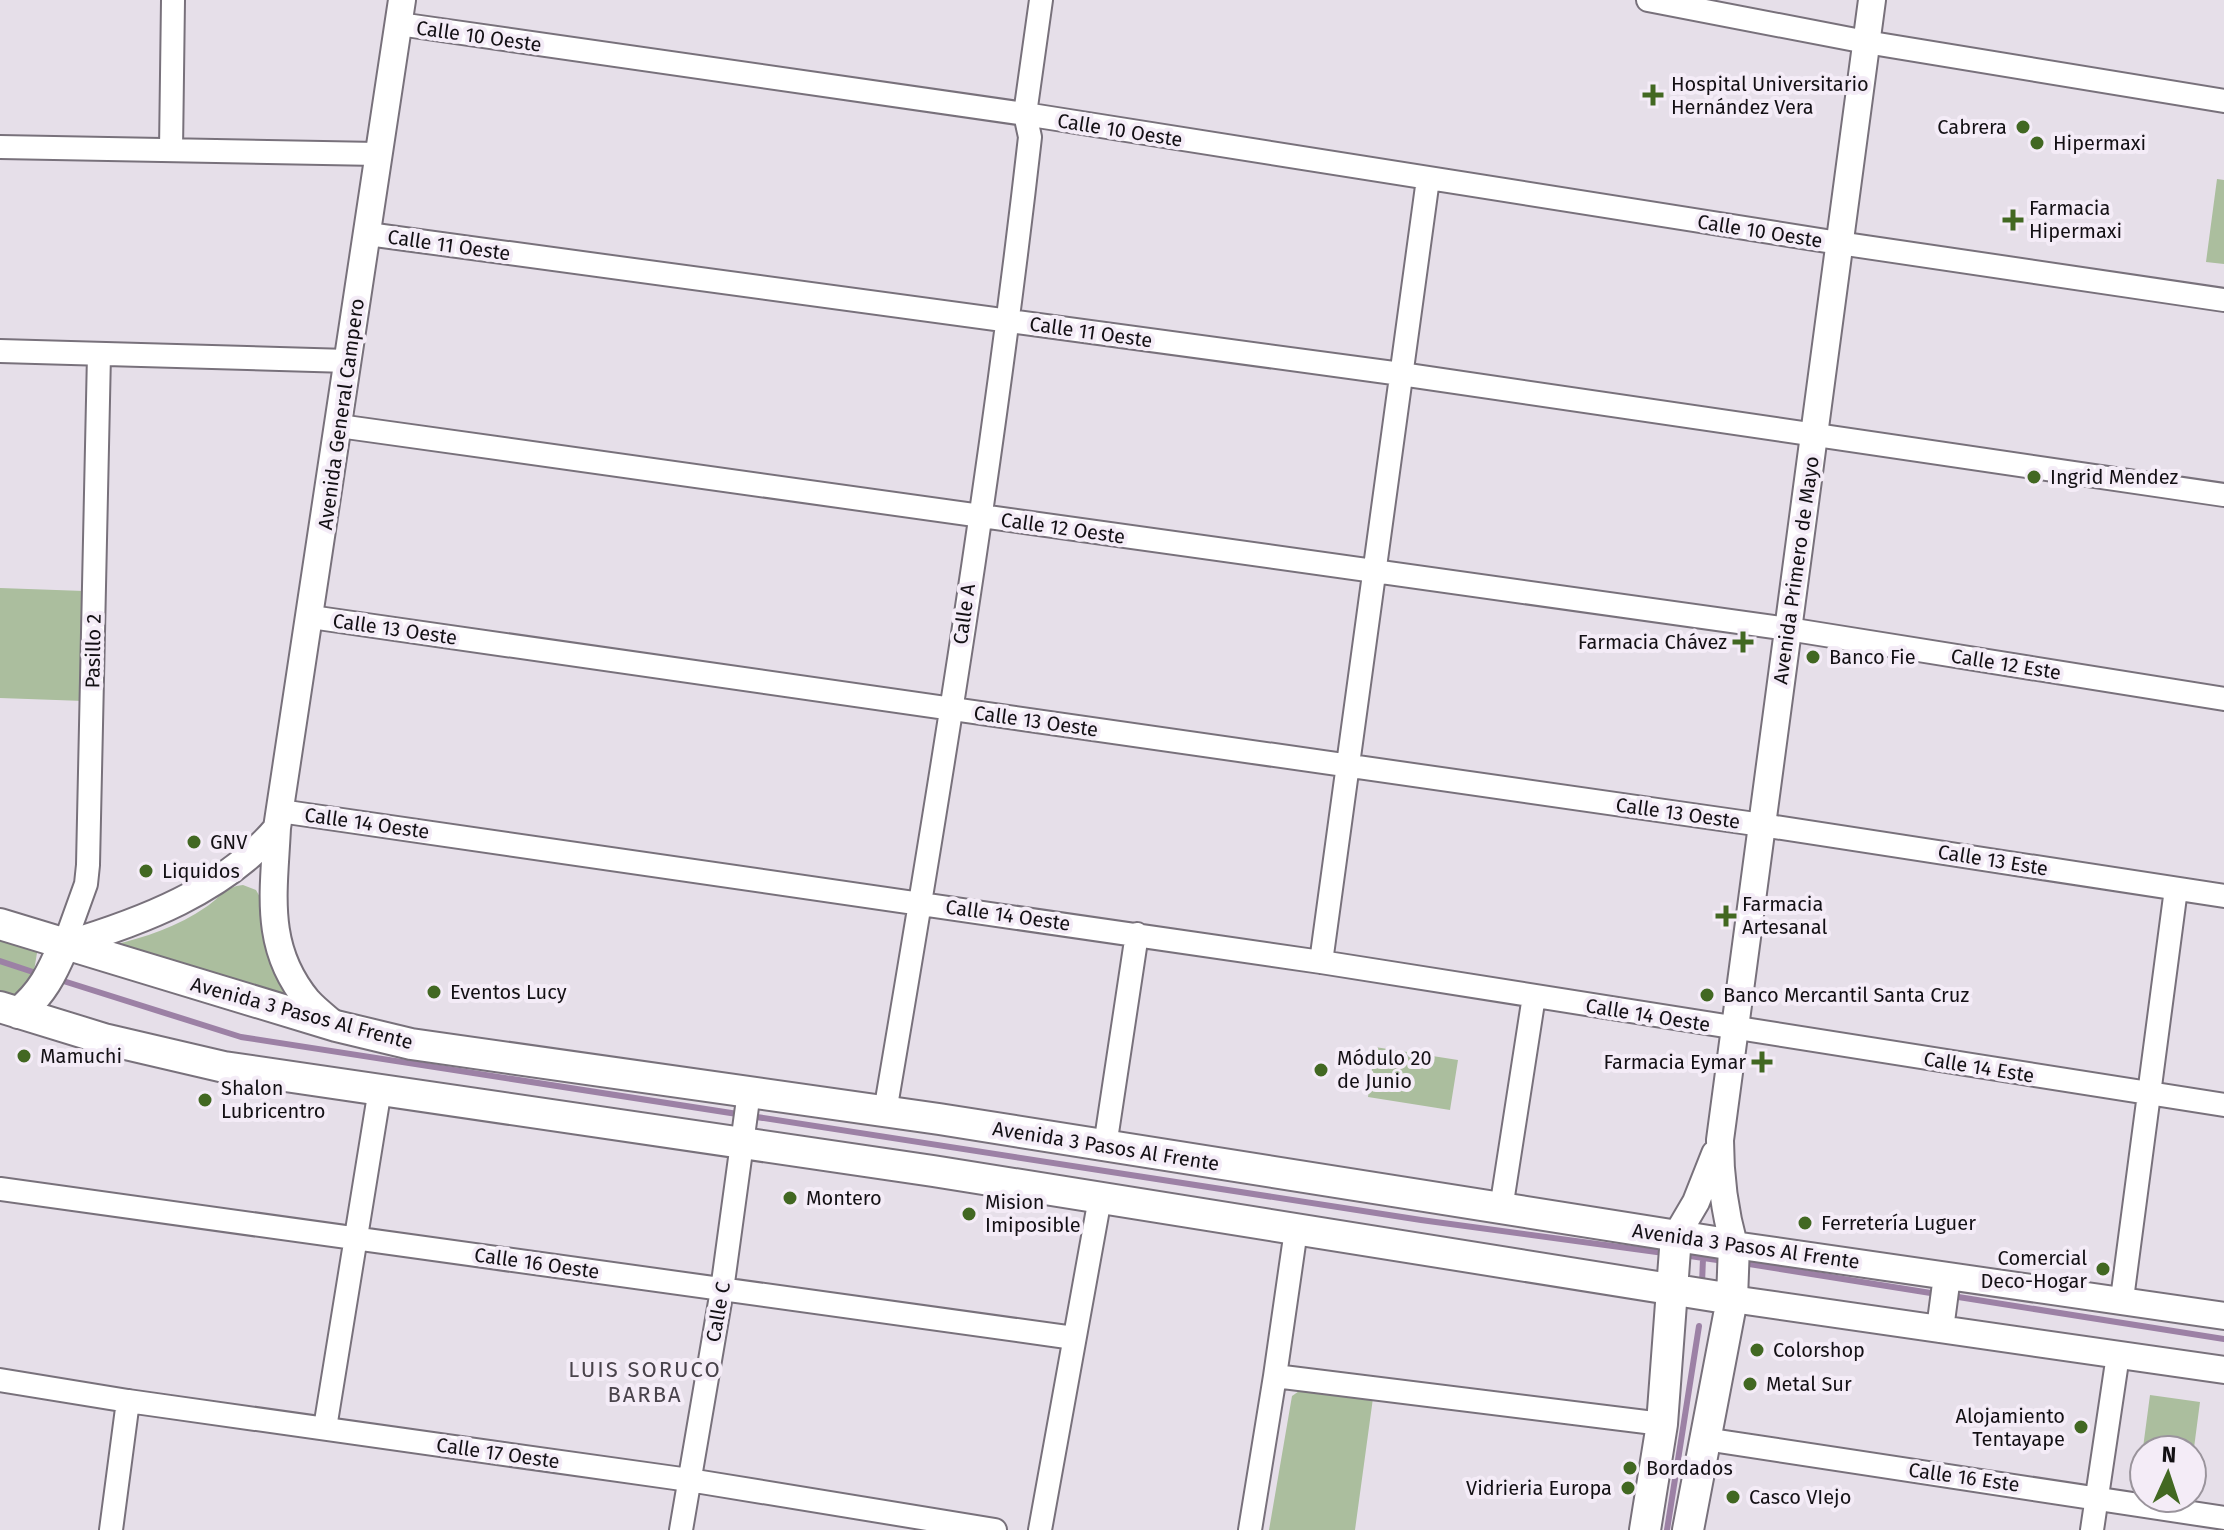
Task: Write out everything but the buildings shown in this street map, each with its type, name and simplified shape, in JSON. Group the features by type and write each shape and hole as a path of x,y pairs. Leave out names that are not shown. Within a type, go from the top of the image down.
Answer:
{"main road":[{"name":"Avenida 3 Pasos Al Frente","path":"0,924 56,964 1100,1198 1296,1230 1674,1259 1733,1268"},
{"path":"9,1010 35,999 56,964"},
{"name":"Avenida 3 Pasos Al Frente","path":"9,1010 104,1039 224,1067 380,1089 747,1117 885,1112 1501,1209 1674,1259 1733,1268"},
{"path":"1645,1530 1662,1424 1674,1259"},
{"path":"1688,1530 1733,1268"}],"street":[{"path":"171,150 173,0"},
{"name":"Calle A","path":"885,1112 1009,321 1030,137 1025,114 1041,0"},
{"path":"1648,0 1866,42 2224,101"},
{"name":"Avenida Primero de Mayo","path":"1733,1268 1722,1201 1720,1140 1872,0"},
{"name":"Calle 10 Oeste","path":"401,12 1428,179 2224,300"},
{"name":"Avenida General Campero","path":"336,1026 309,1001 289,971 276,936 271,900 278,819 401,12"},
{"path":"0,147 378,154"},
{"path":"1321,962 1428,179"},
{"name":"Calle 11 Oeste","path":"368,234 1401,374 2224,495"},
{"path":"0,351 348,361"},
{"name":"Pasillo 2","path":"56,964 86,884 88,865 99,354"},
{"name":"Calle 12 Oeste","path":"339,426 1788,629"},
{"name":"Calle 13 Oeste","path":"311,617 1762,825"},
{"name":"Calle 12 Este","path":"1788,629 2224,699"},
{"path":"56,964 106,932 173,906 258,851 278,819"},
{"name":"Calle 14 Oeste","path":"278,819 920,902 1321,962 1735,1029"},
{"name":"Calle 13 Este","path":"1762,825 2224,896"},
{"path":"2122,1299 2176,889"},
{"path":"1105,1146 1137,934"},
{"path":"1501,1209 1534,996"},
{"name":"Calle 14 Este","path":"1735,1029 2224,1105"},
{"path":"325,1428 380,1089"},
{"name":"Calle C","path":"681,1530 722,1290 747,1117"},
{"name":"Avenida Primero de Mayo","path":"1674,1259 1720,1140"},
{"name":"Calle 16 Oeste","path":"0,1189 1074,1338"},
{"path":"1040,1530 1100,1198"},
{"path":"1250,1530 1296,1230"},
{"name":"Avenida 3 Pasos Al Frente","path":"1733,1268 1944,1299 2122,1299 2224,1316"},
{"name":"Avenida 3 Pasos Al Frente","path":"1733,1268 1944,1299 2118,1355 2224,1370"},
{"path":"2092,1530 2118,1355"},
{"path":"1275,1376 1662,1424"},
{"name":"Calle 17 Oeste","path":"0,1380 689,1480 995,1530"},
{"path":"111,1530 128,1401"},
{"name":"Calle 16 Este","path":"1705,1439 2224,1518"}],"green space":[{"path":"2217,179 2224,180 2224,264 2206,262"},
{"path":"0,588 84,591 84,701 0,698"},
{"path":"243,885 256,890 261,899 303,1004 112,945 173,926 196,914 227,890"},
{"path":"0,934 38,947 33,977 13,997 0,993"},
{"path":"1375,1047 1458,1060 1450,1110 1368,1097"},
{"path":"1305,1387 1373,1398 1355,1530 1269,1530 1292,1396"},
{"path":"2150,1395 2200,1402 2196,1434 2145,1434"}],"waterway":[{"path":"0,961 39,974"},
{"path":"57,979 241,1037 1421,1220 1664,1253"},
{"path":"1683,1255 1724,1261"},
{"path":"1702,1284 1703,1258"},
{"path":"1743,1263 1937,1294"},
{"path":"1952,1296 2224,1339"},
{"path":"1667,1530 1699,1326"}],"place":[{"name":"Hospital Universitario Hernández Vera","path":"1653,95"},
{"name":"Cabrera","path":"2023,127"},
{"name":"Hipermaxi","path":"2037,143"},
{"name":"Farmacia Hipermaxi","path":"2013,220"},
{"name":"Ingrid Mendez","path":"2034,477"},
{"name":"Farmacia Chávez","path":"1743,642"},
{"name":"Banco Fie","path":"1813,657"},
{"name":"GNV","path":"194,842"},
{"name":"Liquidos","path":"146,871"},
{"name":"Farmacia Artesanal","path":"1726,916"},
{"name":"Eventos Lucy","path":"434,992"},
{"name":"Banco Mercantil Santa Cruz","path":"1707,995"},
{"name":"Mamuchi","path":"24,1056"},
{"name":"Farmacia Eymar","path":"1762,1062"},
{"name":"Módulo 20 de Junio","path":"1321,1070"},
{"name":"Shalon Lubricentro","path":"205,1100"},
{"name":"Montero","path":"790,1198"},
{"name":"Mision Imiposible","path":"969,1214"},
{"name":"Ferretería Luguer","path":"1805,1223"},
{"name":"Comercial Deco-Hogar","path":"2103,1269"},
{"name":"Colorshop","path":"1757,1350"},
{"name":"Metal Sur","path":"1750,1384"},
{"name":"Alojamiento Tentayape","path":"2081,1427"},
{"name":"Bordados","path":"1630,1468"},
{"name":"Vidrieria Europa","path":"1628,1488"},
{"name":"Casco VIejo","path":"1733,1497"}],"district":[{"name":"LUIS SORUCO BARBA","path":"645,1382"}]}
